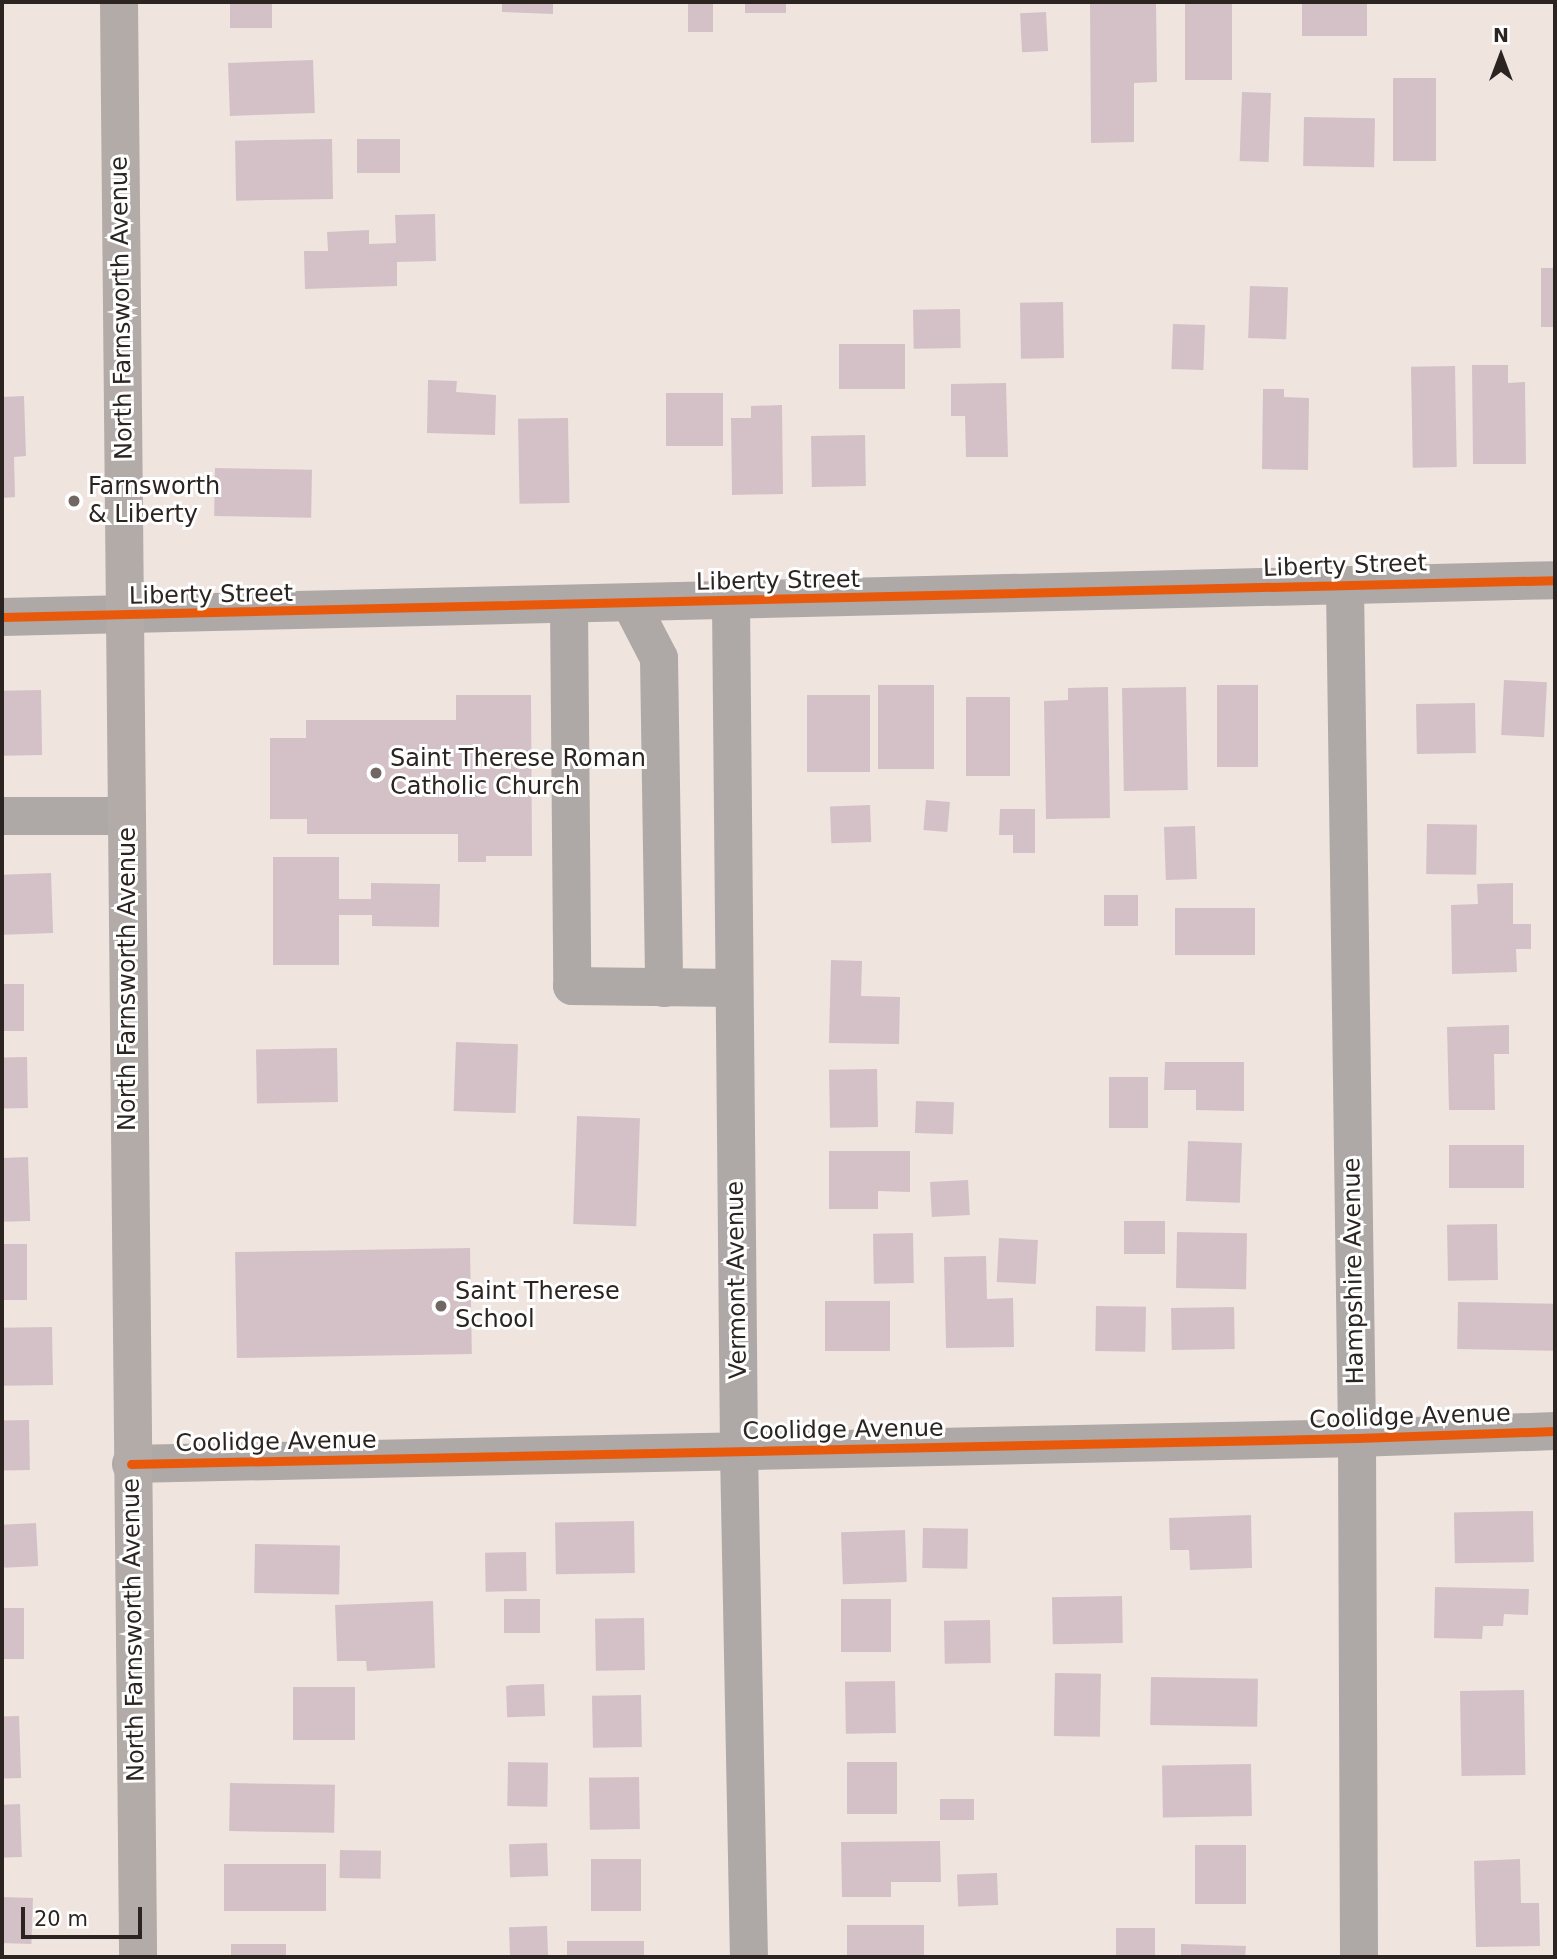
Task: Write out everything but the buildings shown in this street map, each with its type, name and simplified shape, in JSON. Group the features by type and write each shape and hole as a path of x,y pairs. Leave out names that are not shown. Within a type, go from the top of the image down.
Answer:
{"main road":[{"name":"North Farnsworth Avenue","path":"119,2 131,1464 138,1957"}],"street":[{"name":"Liberty Street","path":"2,617 126,617 1555,580"},
{"name":"Hampshire Avenue","path":"1345,586 1357,1438 1359,1957"},
{"name":"Vermont Avenue","path":"731,602 739,1452 749,1957"},
{"path":"631,604 659,658 664,988"},
{"path":"569,606 572,986 734,988"},
{"path":"2,816 127,816"},
{"name":"Coolidge Avenue","path":"131,1464 1357,1438 1555,1431"}],"cycle path":[{"path":"2,617 1555,580"},
{"path":"131,1464 1357,1438 1555,1431"}],"place":[{"name":"Farnsworth & Liberty","path":"74,501"},
{"name":"Saint Therese Roman Catholic Church","path":"376,773"},
{"name":"Saint Therese School","path":"441,1306"}]}
